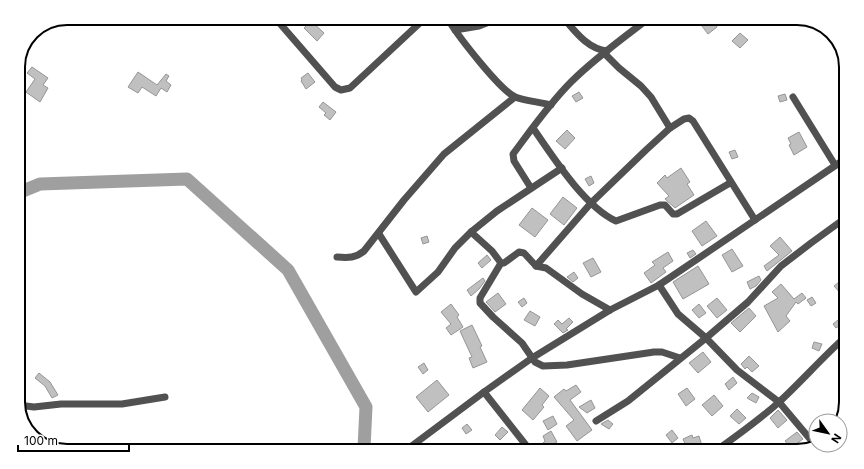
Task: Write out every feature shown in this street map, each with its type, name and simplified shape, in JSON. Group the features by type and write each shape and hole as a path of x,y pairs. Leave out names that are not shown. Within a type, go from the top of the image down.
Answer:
{"street":[{"path":"281,25 335,87 341,90 350,88 418,25"},
{"path":"451,25 490,72 515,97 551,105"},
{"path":"454,30 482,25"},
{"path":"570,25 589,44 606,52 619,68 641,86 651,97 670,128"},
{"path":"531,188 517,168 512,156 569,83 640,25"},
{"path":"337,257 357,257 364,251 379,234 404,200 444,154 515,97"},
{"path":"793,97 835,165"},
{"path":"536,266 591,203 670,128 684,119 690,118 693,120 730,183 755,220"},
{"path":"533,128 562,168 591,203 602,213 616,221 660,205 665,205 675,214 679,214 730,183"},
{"path":"414,444 532,358 610,310 659,285 839,163"},
{"path":"379,234 416,292 438,272 455,248 471,232 497,211 562,168"},
{"path":"596,421 628,401 706,338 754,297 781,266 839,222"},
{"path":"471,232 492,251 501,263"},
{"path":"610,310 582,294 546,268 536,266 521,252 504,263 501,263 479,302 522,343 535,362 543,366 567,365 654,352 662,352 680,358"},
{"path":"659,285 678,314 706,338 737,370 779,402 808,436"},
{"path":"725,444 779,402 839,343"},
{"path":"484,392 525,444"},
{"path":"25,405 122,404 165,397"}],"building":[{"path":"307,25 315,25 324,33 317,41 304,28"},
{"path":"701,25 716,25 717,27 708,34"},
{"path":"740,33 748,40 740,48 732,41"},
{"path":"32,67 48,78 43,85 48,88 40,102 26,92 35,79 27,73"},
{"path":"138,72 157,85 166,74 169,76 166,81 171,85 167,92 161,88 156,96 142,87 138,93 128,87"},
{"path":"308,73 315,82 306,89 301,81 301,78"},
{"path":"579,92 583,98 576,102 572,96"},
{"path":"785,94 787,100 780,102 778,96"},
{"path":"323,102 336,112 330,120 324,115 326,113 319,107"},
{"path":"567,130 575,138 565,149 556,141"},
{"path":"799,132 807,147 794,155 789,145 791,144 788,138"},
{"path":"735,150 738,157 732,159 729,152"},
{"path":"681,168 690,182 687,184 694,195 675,208 665,199 669,196 657,183 665,175 667,178"},
{"path":"591,176 594,183 589,186 585,179"},
{"path":"563,197 577,208 564,225 550,214"},
{"path":"532,208 548,220 535,237 519,225"},
{"path":"706,221 717,236 702,246 692,231"},
{"path":"427,236 429,242 423,244 421,238"},
{"path":"780,237 792,251 767,271 764,266 779,255 770,246"},
{"path":"732,249 743,266 732,272 722,255"},
{"path":"693,250 696,254 690,258 687,253"},
{"path":"668,252 673,261 663,268 666,272 651,283 644,273 655,265 652,262"},
{"path":"487,255 491,260 482,268 478,263"},
{"path":"593,258 601,272 591,277 583,263"},
{"path":"698,266 709,284 683,299 673,282"},
{"path":"574,272 578,278 573,282 567,277"},
{"path":"759,276 761,280 756,286 750,289 747,282"},
{"path":"483,278 485,281 471,296 467,290"},
{"path":"839,282 839,292 834,286"},
{"path":"781,284 794,299 802,293 806,298 798,304 796,302 786,316 790,321 778,332 764,306 778,298 772,292"},
{"path":"498,293 506,304 495,312 486,302"},
{"path":"812,297 816,303 811,306 807,300"},
{"path":"524,298 527,303 522,307 518,302"},
{"path":"717,298 727,310 717,318 707,306"},
{"path":"451,304 459,315 457,317 463,327 451,335 446,328 451,324 441,312"},
{"path":"699,304 706,313 699,318 692,310"},
{"path":"749,308 756,316 740,332 731,323"},
{"path":"530,311 540,317 535,326 524,320"},
{"path":"569,318 573,322 566,329 568,330 563,333 554,324 558,320 562,324"},
{"path":"838,320 839,321 839,326 836,328 833,324"},
{"path":"472,325 482,346 480,347 487,362 473,368 469,358 472,357 460,331"},
{"path":"814,342 822,344 819,351 812,348"},
{"path":"703,352 711,362 698,373 689,363"},
{"path":"749,356 759,366 752,372 747,367 745,369 741,364"},
{"path":"424,363 428,370 423,374 418,367"},
{"path":"39,373 50,382 58,395 52,398 45,386 35,378"},
{"path":"733,377 737,383 729,390 725,384"},
{"path":"437,380 449,395 428,412 416,397"},
{"path":"576,385 581,392 570,400 592,430 577,441 566,426 574,420 554,397 564,389 566,391"},
{"path":"540,388 549,396 542,405 544,407 533,420 522,410"},
{"path":"687,388 695,399 686,406 678,394"},
{"path":"752,393 759,397 756,403 747,398"},
{"path":"714,395 723,406 712,416 702,405"},
{"path":"591,400 595,408 587,413 579,407"},
{"path":"737,409 746,418 739,424 730,416"},
{"path":"778,410 787,420 778,428 770,418"},
{"path":"553,416 557,424 548,430 543,421"},
{"path":"608,420 613,424 609,429 601,424"},
{"path":"467,424 472,430 466,434 462,428"},
{"path":"502,427 508,432 500,440 495,435"},
{"path":"672,430 678,438 672,443 666,435"},
{"path":"551,431 557,442 554,444 542,444 545,441 543,436"},
{"path":"797,432 803,439 796,444 788,444 785,441"},
{"path":"692,435 693,438 699,436 701,444 685,444 683,439"}],"waterway":[{"path":"25,190 40,184 187,179 288,270 366,407 364,444"}]}
